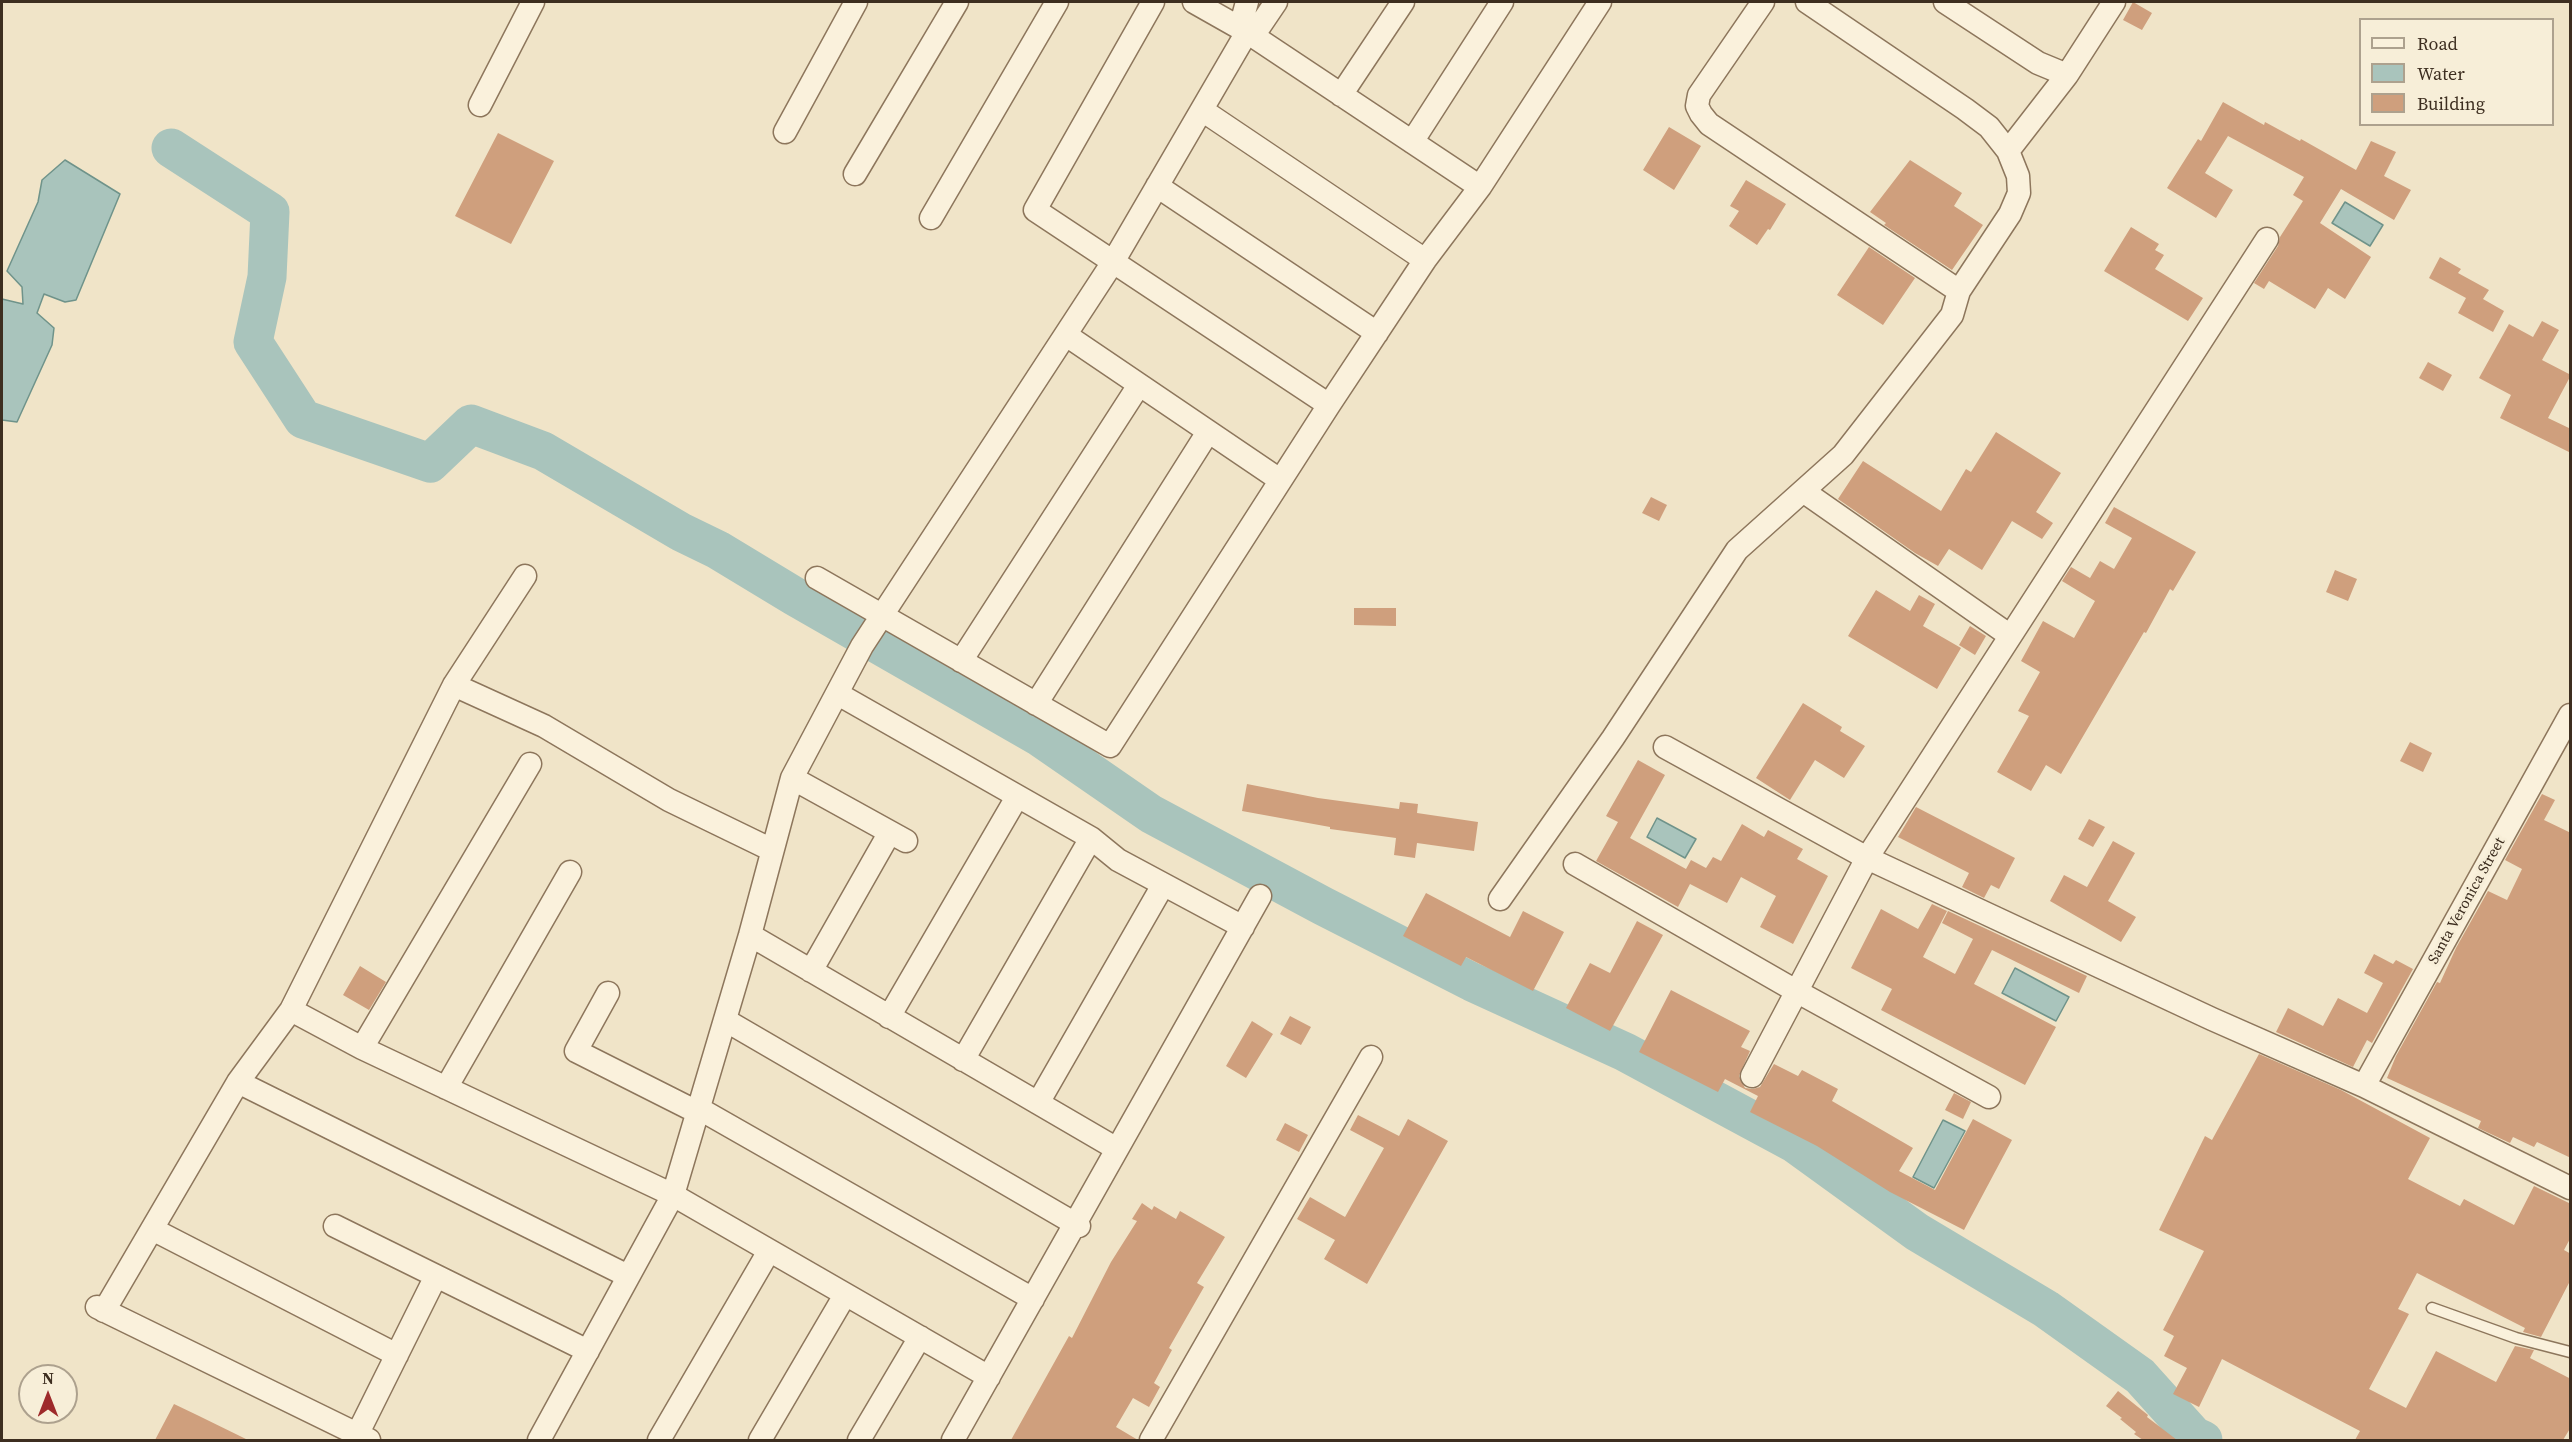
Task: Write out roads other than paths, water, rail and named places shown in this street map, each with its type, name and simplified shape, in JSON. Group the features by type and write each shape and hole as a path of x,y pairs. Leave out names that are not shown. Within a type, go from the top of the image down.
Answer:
{"street":[{"path":"480,105 533,2"},
{"path":"785,132 856,2"},
{"path":"855,174 957,2"},
{"path":"931,218 1057,2"},
{"path":"1153,2 1035,210 1329,405"},
{"path":"1194,2 1247,32 1480,187"},
{"path":"1247,2 1247,32"},
{"path":"539,1440 673,1195 750,935 792,778 862,646 1113,262 1247,32 1276,2"},
{"path":"1341,95 1403,2"},
{"path":"1412,142 1502,2"},
{"path":"817,578 879,620 961,662 1110,747 1329,405 1425,260 1480,187 1600,2"},
{"path":"1763,2 1699,94 1697,106 1701,114 1709,124 1959,291"},
{"path":"1500,899 1613,738 1737,550 1843,455 1952,315 1959,291 2010,214 2019,193 2018,176 2008,151 1989,127 1806,2"},
{"path":"1944,2 2038,63 2067,75"},
{"path":"2008,151 2067,75 2114,2"},
{"path":"1202,110 1425,260"},
{"path":"1157,186 1377,333"},
{"path":"1752,1076 1867,858 2008,635 2266,239"},
{"path":"1066,335 1280,480"},
{"path":"961,662 1139,385"},
{"path":"1036,704 1208,432"},
{"path":"1803,491 2008,635"},
{"path":"436,1276 397,1355 363,1438 100,1309 152,1229 238,1082 291,1010 454,685 525,576"},
{"path":"454,685 544,726 669,800 772,850"},
{"path":"838,694 1091,838 1118,860 1243,927"},
{"name":"Santa Veronica Street","path":"2364,1086 2571,715"},
{"path":"1665,747 1867,858 2201,1014 2364,1086 2571,1188"},
{"path":"362,1048 530,764"},
{"path":"792,778 898,836 811,971"},
{"path":"889,1017 1017,797"},
{"path":"963,1060 1091,838"},
{"path":"1575,864 1796,992 1989,1097"},
{"path":"446,1088 570,872"},
{"path":"1038,1103 1163,885"},
{"path":"953,1440 1077,1225 1117,1149 1260,896"},
{"path":"750,935 1117,1149"},
{"path":"608,993 576,1051 698,1110 1033,1299"},
{"path":"291,1010 362,1048 673,1195 989,1377"},
{"path":"725,1020 1077,1225"},
{"path":"1151,1440 1371,1057"},
{"path":"238,1082 628,1276"},
{"path":"335,1226 588,1351"},
{"path":"152,1229 397,1355"},
{"path":"659,1440 769,1251"},
{"path":"760,1440 845,1295"},
{"path":"859,1440 920,1337"}],"lane":[{"path":"2432,1308 2516,1338 2571,1352"}],"water":[{"path":"65,160 120,194 76,300 65,302 44,294 37,313 54,328 52,345 17,422 2,420 2,299 23,304 22,287 7,271 38,202 42,180"},
{"path":"2345,202 2383,225 2370,246 2332,223"},
{"path":"1657,818 1696,839 1685,858 1647,837"},
{"path":"2015,968 2069,997 2056,1021 2002,993"},
{"path":"1943,1120 1965,1131 1934,1188 1913,1177"}],"waterway":[{"path":"171,148 270,212 267,277 253,342 303,419 430,463 471,424 543,451 1038,736 1151,814 1472,982 1625,1052 1794,1143 1917,1232 2046,1309 2140,1376 2194,1436 2203,1440"}]}
